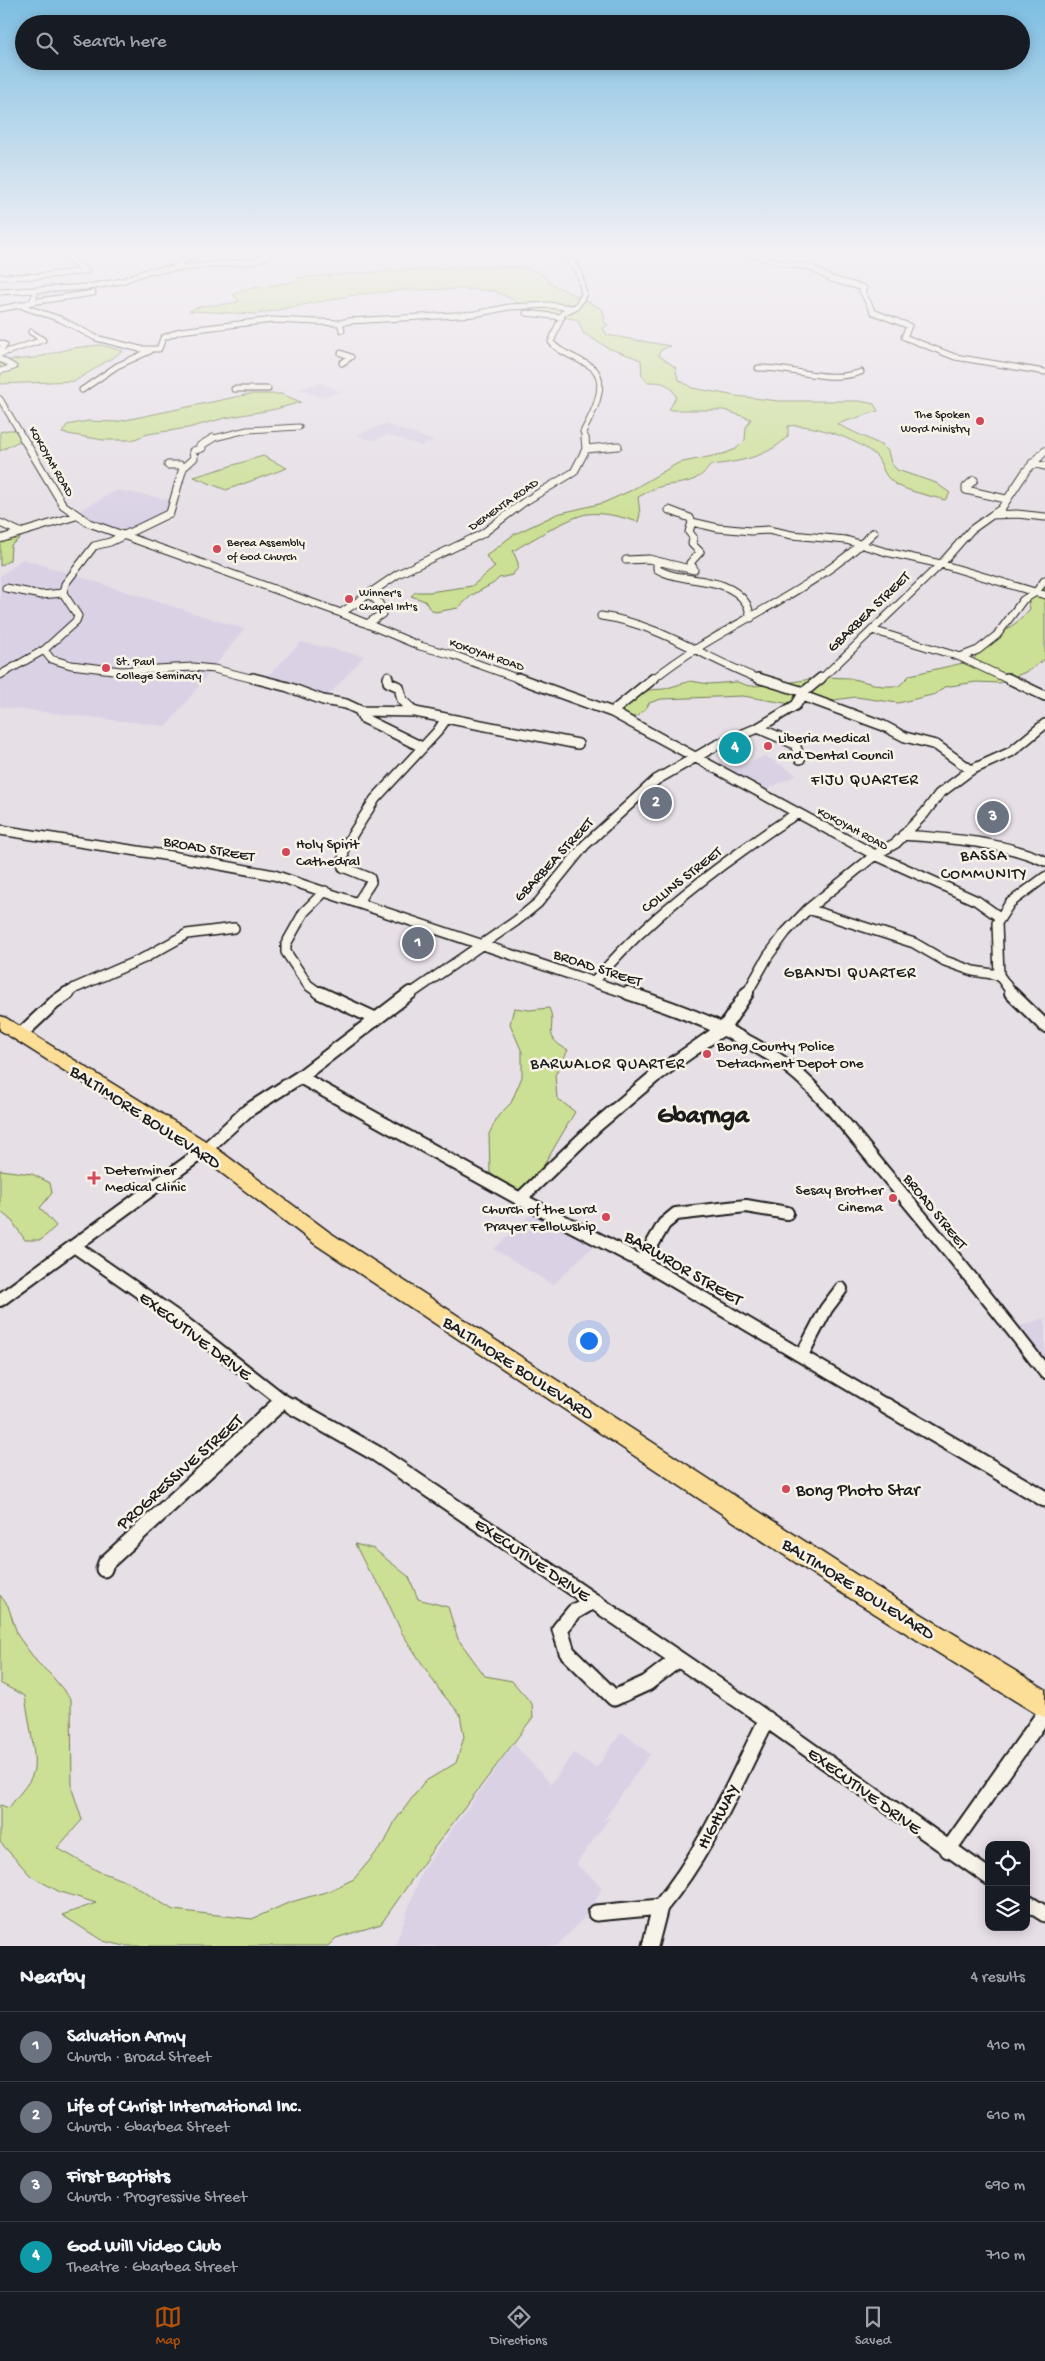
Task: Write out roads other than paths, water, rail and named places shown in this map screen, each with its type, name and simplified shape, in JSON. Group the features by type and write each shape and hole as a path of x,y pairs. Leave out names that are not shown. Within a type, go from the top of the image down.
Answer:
{"highway":[{"name":"BALTIMORE BOULEVARD","path":"0,1022 205,1150 322,1238 846,1582 1045,1704"}],"street":[{"path":"0,354 25,346"},
{"path":"130,346 153,350 159,349 160,346"},
{"name":"DEMENTA ROAD","path":"341,613 370,595 398,574 482,534 524,502 574,472 586,449 586,440 583,432 592,417 599,386 598,375 594,369 554,346"},
{"path":"926,346 969,359 1045,372"},
{"path":"82,390 117,366 153,350"},
{"path":"341,353 351,357 342,363"},
{"path":"0,359 14,367 0,371"},
{"path":"758,368 783,368 828,376 861,372"},
{"path":"234,389 254,388 268,390"},
{"name":"KOKOYAH ROAD","path":"0,399 63,505 89,524 341,613 420,646 453,655 612,712 875,855 977,901 998,916"},
{"path":"0,675 44,650 78,616 63,594 65,584 94,546 110,542 170,513 183,468 194,458 193,451 202,448 200,446 203,441 212,437 276,426 299,427"},
{"path":"586,449 618,446"},
{"name":"GBARBEA STREET","path":"0,1300 205,1150 247,1111 300,1077 374,1018 516,921 538,902 585,845 656,780 696,757 758,728 796,705 804,694 941,564 952,548 976,525 1001,510 1006,499 1032,463 1045,451"},
{"path":"1032,463 1045,466"},
{"path":"168,465 180,465 183,468"},
{"path":"974,480 966,487 966,490 1006,499"},
{"path":"669,510 690,518 692,522 739,530 768,530 792,535 832,538 941,564 1045,595"},
{"path":"992,515 1017,514 1045,517"},
{"path":"0,539 20,532 41,529 76,516"},
{"path":"692,522 690,532 693,537 692,544 700,552 690,563 704,579 704,582"},
{"path":"0,523 20,532"},
{"path":"612,712 628,696 728,629 751,618 805,585 861,545 874,532"},
{"path":"626,560 649,559 694,569"},
{"path":"657,561 657,569 674,579 704,582 730,588 747,603 751,618"},
{"path":"960,658 978,650 997,634 1009,621 1023,600 1036,592 1045,580"},
{"path":"6,588 41,595 63,594"},
{"path":"366,624 382,614 379,603 370,595"},
{"path":"601,616 616,617 634,623 699,649 743,672 804,694 916,741 936,745 971,770"},
{"path":"872,630 960,658 1045,696"},
{"path":"44,650 47,656 62,664 101,670 136,671 194,667 214,669 288,687 323,700 346,704 359,710 415,712 578,744"},
{"path":"388,675 388,682 398,687 402,700 415,712"},
{"path":"359,710 363,718 376,722 389,731 422,747"},
{"path":"358,902 371,882 370,878 343,867 344,848 375,799 446,719"},
{"path":"520,1199 596,1126 655,1076 724,1028 741,1004 768,956 786,932 808,909 875,855 896,843 924,814 939,794 971,770 1011,752 1045,724"},
{"path":"758,728 795,744 800,759"},
{"name":"COLLINS STREET","path":"594,982 611,960 632,938 672,904 758,837 798,813"},
{"name":"BROAD STREET","path":"1,831 232,866 274,875 660,1004 724,1028 767,1051 802,1078 863,1145 990,1300 1045,1372"},
{"path":"903,835 989,843 1030,853 1045,861"},
{"path":"1045,877 998,916 997,923 999,975 1012,994 1045,1026"},
{"path":"324,891 304,912 286,944 286,952 308,985 321,994 374,1018"},
{"path":"808,909 914,943 945,961 973,971 999,975"},
{"path":"20,1035 54,1003 75,988 144,958 187,934 234,928"},
{"name":"BARWROR STREET","path":"300,1077 520,1199 642,1262 1045,1498"},
{"path":"642,1262 664,1224 676,1214 746,1206 787,1213"},
{"name":"EXECUTIVE DRIVE","path":"74,1246 179,1319 282,1400 376,1454 593,1600 985,1874"},
{"path":"802,1355 826,1309 841,1290"},
{"name":"PROGRESSIVE STREET","path":"104,1570 106,1563 112,1557 268,1416 282,1400"},
{"path":"593,1600 574,1612 560,1629 567,1652 614,1698 630,1693 653,1681 677,1660"},
{"path":"948,1850 1045,1713"},
{"name":"HIGHWAY","path":"650,1946 660,1907 679,1886 719,1818 767,1720"},
{"path":"1030,1905 1045,1914"},
{"path":"596,1914 660,1907"}],"place":[{"name":"The Spoken Word Ministry","path":"980,421"},
{"name":"Berea Assembly of God Church","path":"217,549"},
{"name":"Winner's Chapel Int's","path":"349,599"},
{"name":"St. Paul College Seminary","path":"106,668"},
{"name":"Liberia Medical and Dental Council","path":"768,746"},
{"name":"God Will Video Club","path":"735,748"},
{"name":"Life of Christ International Inc.","path":"656,803"},
{"name":"First Baptists","path":"993,817"},
{"name":"Holy Spirit Cathedral","path":"286,852"},
{"name":"Salvation Army","path":"418,943"},
{"name":"Bong County Police Detachment Depot One","path":"707,1054"},
{"name":"Determiner Medical Clinic","path":"94,1178"},
{"name":"Sesay Brother Cinema","path":"893,1198"},
{"name":"Church of the Lord Prayer Fellowship","path":"606,1217"},
{"name":"Bong Photo Star","path":"786,1489"}],"district":[{"name":"FIJU QUARTER","path":"865,778"},
{"name":"BASSA COMMUNITY","path":"984,863"},
{"name":"GBANDI QUARTER","path":"850,971"},
{"name":"BARWALOR QUARTER","path":"608,1062"},
{"name":"Gbarnga","path":"703,1113"}]}
